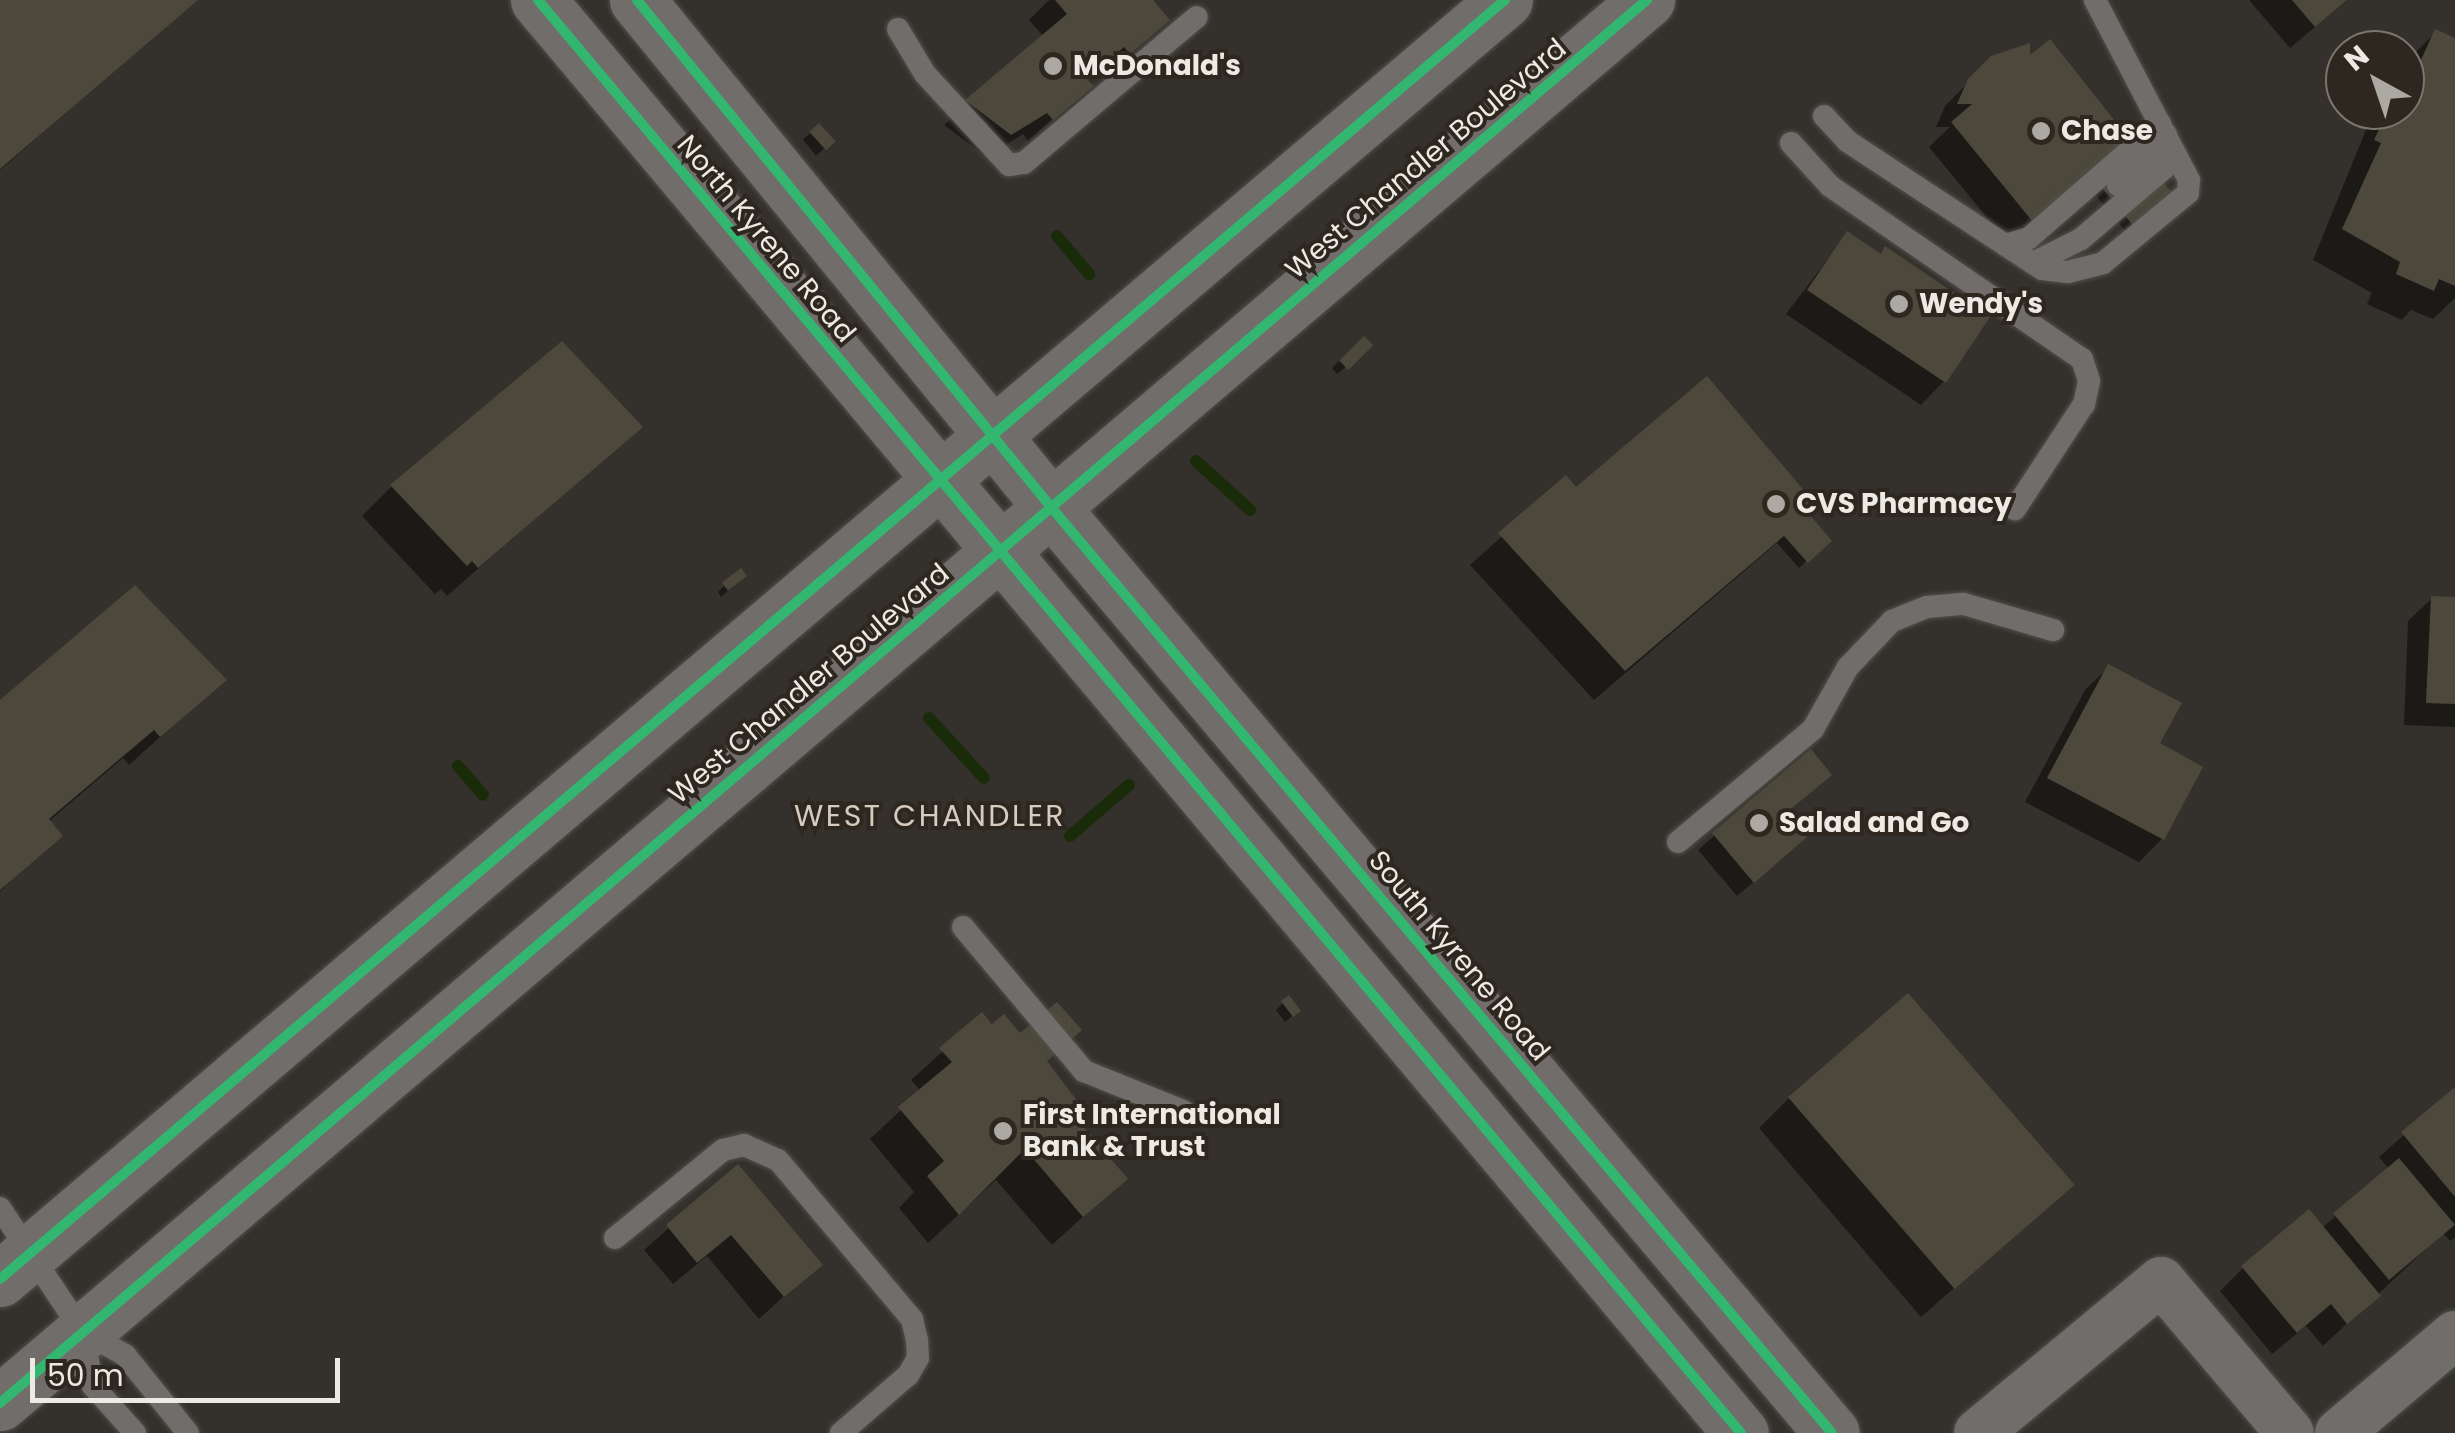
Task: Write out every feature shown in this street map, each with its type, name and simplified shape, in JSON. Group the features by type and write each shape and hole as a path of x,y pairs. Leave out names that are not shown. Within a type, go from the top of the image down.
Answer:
{"main road":[{"name":"North Kyrene Road","path":"538,0 997,553"},
{"name":"North Kyrene Road","path":"637,0 1052,508"},
{"path":"17,1265 1505,0"},
{"name":"West Chandler Boulevard","path":"0,1403 1648,0"},
{"name":"South Kyrene Road","path":"1052,508 1832,1433"},
{"path":"997,553 1742,1433"},
{"path":"1492,1030 1527,1116 1526,1180"}],"street":[{"path":"1978,1433 2161,1281 2290,1433"},
{"path":"2339,1433 2455,1334"}],"lane":[{"path":"1824,116 1847,141 2019,254 2060,271 2103,263 2188,193 2171,144 2095,0"},
{"path":"898,29 925,74 1010,165 1024,163 1197,16"},
{"path":"1791,143 1830,186 2082,359 2089,381 2084,404 2015,509"},
{"path":"2019,254 2028,238 2171,144"},
{"path":"2019,254 2081,239 2168,165 2171,144"},
{"path":"1678,842 1813,729 1848,667 1892,621 1926,607 1964,604 2053,630"},
{"path":"963,928 1084,1070 1183,1111"},
{"path":"616,1238 723,1150 744,1145 778,1160 912,1318 918,1340 918,1358 908,1375 840,1433"},
{"path":"0,1208 17,1265 82,1331 125,1356 188,1433"},
{"path":"82,1331 93,1386 135,1433"}],"building":[{"path":"0,0 198,0 0,169"},
{"name":"McDonald's","path":"1055,0 1153,0 1170,20 1130,54 1124,47 1087,79 1094,86 1053,120 1047,113 1011,135 965,100 1067,14"},
{"path":"2292,0 2347,0 2315,27"},
{"path":"2435,29 2455,38 2455,286 2439,279 2434,291 2396,274 2400,262 2342,229 2381,143 2374,140 2379,130 2425,130 2425,51"},
{"name":"Chase","path":"2050,39 2184,208 2145,240 2090,173 2033,222 1951,122 1972,104 1957,104 1968,79 1991,56 2030,43 2030,55"},
{"path":"819,123 836,142 826,150 809,132"},
{"name":"Wendy's","path":"1847,231 1881,254 1885,246 1990,317 1946,383 1807,290"},
{"path":"1364,336 1373,345 1348,370 1339,361"},
{"path":"562,341 643,427 478,568 472,561 467,566 390,485"},
{"name":"CVS Pharmacy","path":"1707,376 1818,507 1809,514 1832,541 1808,563 1784,536 1625,671 1498,533 1566,475 1576,487"},
{"path":"741,568 747,576 728,590 722,582"},
{"path":"135,585 227,680 160,737 154,730 49,819 63,836 0,890 0,700"},
{"path":"2431,596 2455,597 2455,704 2426,703"},
{"path":"2108,664 2182,703 2160,743 2203,767 2164,840 2047,778"},
{"name":"Salad and Go","path":"1811,749 1832,775 1786,813 1807,837 1754,883 1712,833"},
{"path":"1908,993 2075,1185 1955,1289 1788,1097"},
{"path":"1289,995 1301,1011 1293,1017 1281,1001"},
{"name":"First International Bank & Trust","path":"1057,1002 1082,1030 1047,1061 1081,1106 1072,1113 1128,1179 1083,1217 1025,1149 959,1215 927,1176 944,1161 898,1107 952,1062 939,1048 982,1012 992,1024 1004,1014 1020,1033"},
{"path":"2455,1087 2455,1197 2401,1132"},
{"path":"2399,1158 2455,1225 2389,1280 2333,1213"},
{"path":"738,1164 823,1265 784,1297 731,1235 697,1263 666,1225"},
{"path":"2309,1209 2381,1296 2347,1324 2331,1304 2297,1333 2241,1266"}],"waterway":[{"path":"1057,236 1089,274"},
{"path":"1196,461 1250,510"},
{"path":"929,718 984,778"},
{"path":"458,766 483,795"},
{"path":"1070,836 1129,785"}],"cycle path":[{"path":"538,0 1741,1433"},
{"path":"637,0 1051,507 1832,1433"},
{"path":"0,1279 1505,0"},
{"path":"0,1403 1647,0"}],"place":[{"name":"McDonald's","path":"1053,66"},
{"name":"Chase","path":"2041,131"},
{"name":"Wendy's","path":"1899,304"},
{"name":"CVS Pharmacy","path":"1776,504"},
{"name":"Salad and Go","path":"1759,823"},
{"name":"First International Bank & Trust","path":"1003,1131"}],"district":[{"name":"WEST CHANDLER","path":"930,816"}]}
